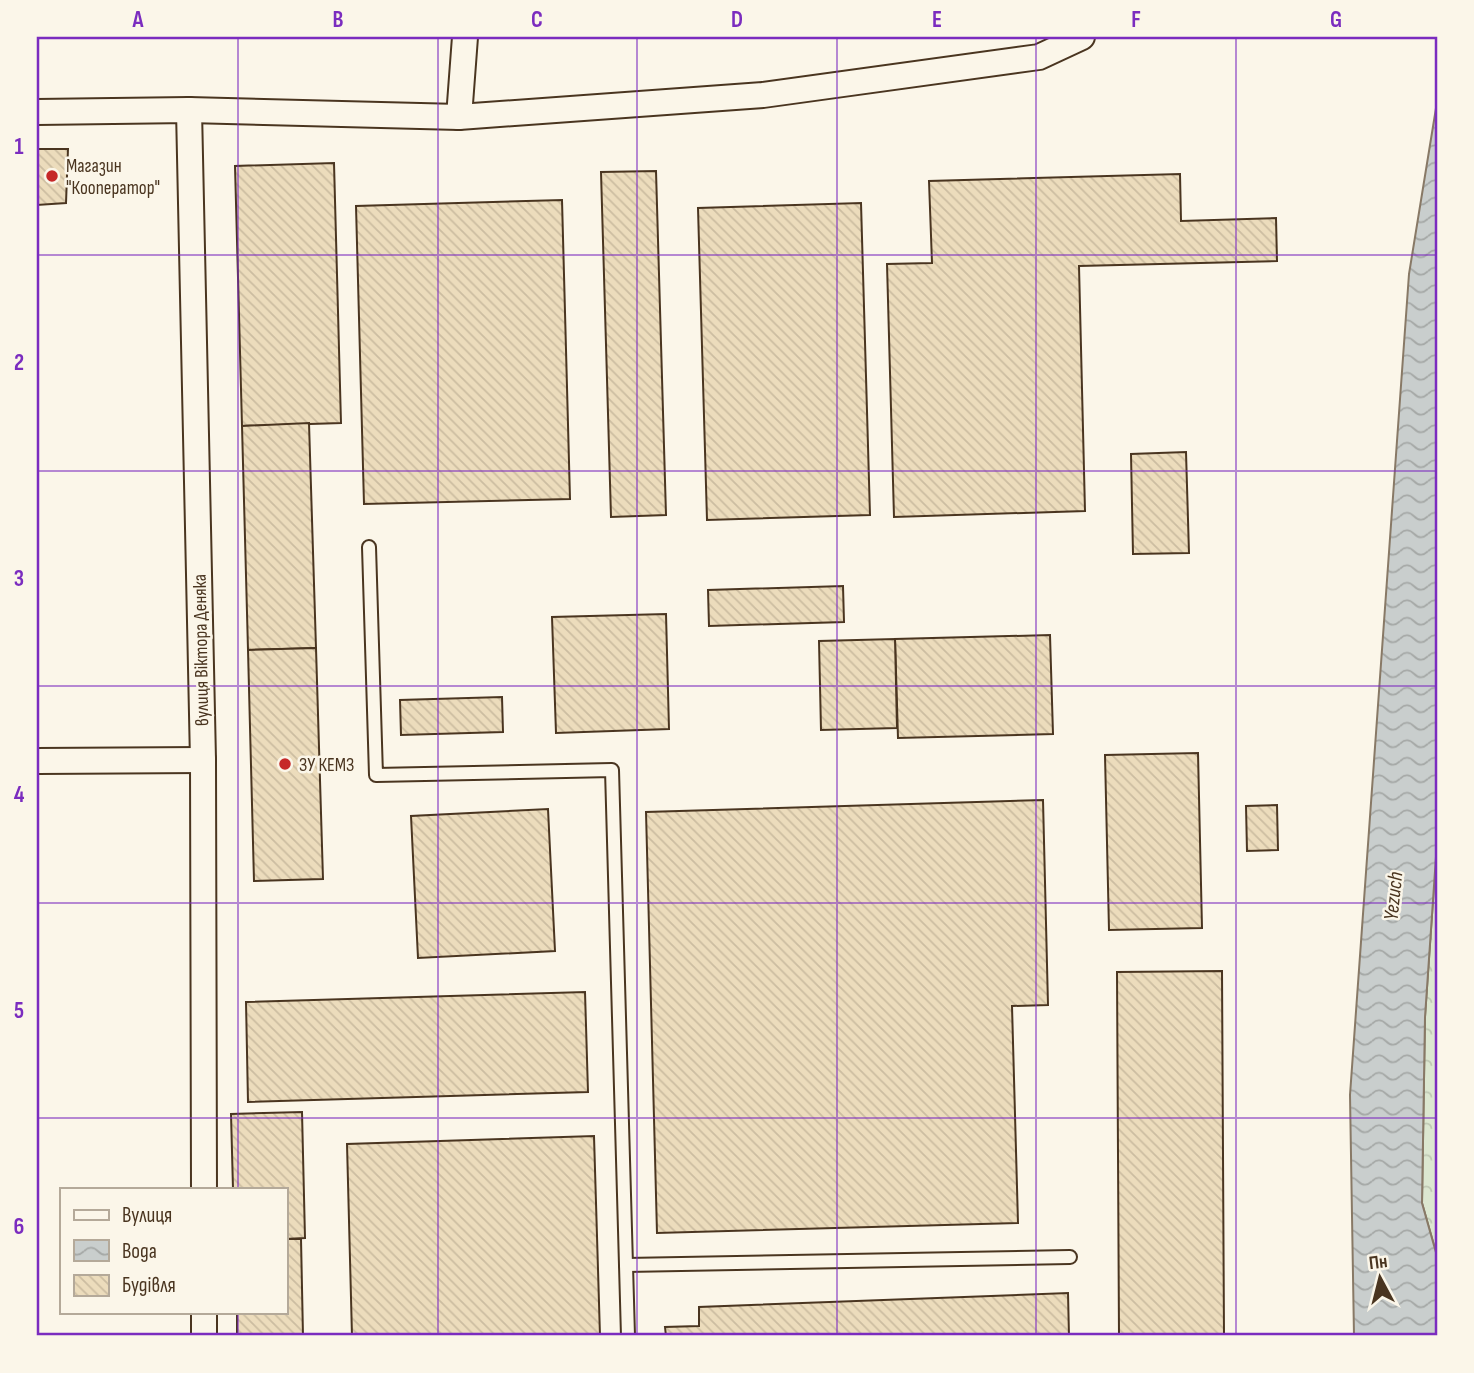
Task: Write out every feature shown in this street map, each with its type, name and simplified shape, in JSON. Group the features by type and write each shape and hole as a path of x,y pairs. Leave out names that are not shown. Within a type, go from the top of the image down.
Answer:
{"street":[{"path":"459,117 465,37"},
{"path":"37,112 189,110 459,117 763,95 1039,57 1082,37"},
{"name":"вулиця Віктора Деняка","path":"189,110 203,760 204,1188"},
{"path":"37,761 203,760"},
{"path":"204,1314 204,1336"}],"lane":[{"path":"369,547 376,775 611,771 628,1336"},
{"path":"626,1265 1070,1257"}],"green space":[{"path":"1437,842 1437,1256 1422,1203 1425,1017"}],"water":[{"name":"Yezuch","path":"1437,102 1437,842 1425,1017 1422,1203 1437,1256 1437,1336 1354,1336 1350,1095 1409,274"}],"building":[{"name":"Магазин \"Кооператор\"","path":"37,149 68,149 66,203 37,205"},
{"path":"334,163 341,423 242,426 235,166"},
{"path":"656,171 666,515 611,517 601,172"},
{"path":"1180,174 1181,221 1276,218 1277,261 1079,266 1085,511 894,517 887,264 932,263 929,181"},
{"path":"562,200 570,499 364,504 356,206"},
{"path":"861,203 870,515 707,520 698,208"},
{"path":"309,423 316,648 248,650 242,426"},
{"path":"1186,452 1189,553 1133,554 1131,454"},
{"path":"843,586 844,622 709,626 708,590"},
{"path":"666,614 669,729 556,733 552,617"},
{"path":"1050,635 1053,734 898,738 895,639"},
{"path":"895,639 897,728 821,730 819,641"},
{"name":"ЗУ КЕМЗ","path":"316,648 323,879 254,881 248,650"},
{"path":"502,697 503,732 401,735 400,700"},
{"path":"1198,753 1202,928 1109,930 1105,755"},
{"path":"1043,800 1048,1005 1012,1006 1018,1223 657,1233 646,812"},
{"path":"1277,805 1278,850 1247,851 1246,806"},
{"path":"548,809 555,951 418,958 411,816"},
{"path":"1222,971 1224,1336 1119,1336 1117,972"},
{"path":"585,992 588,1092 248,1102 246,1002"},
{"path":"302,1112 305,1238 287,1239 287,1188 233,1188 231,1114"},
{"path":"594,1136 600,1336 352,1336 347,1144"},
{"path":"287,1239 301,1239 303,1336 237,1336 237,1314 287,1314"},
{"path":"1068,1293 1069,1336 666,1336 665,1327 699,1326 699,1307"}],"place":[{"name":"Магазин \"Кооператор\"","path":"52,176"},
{"name":"ЗУ КЕМЗ","path":"285,764"}]}
